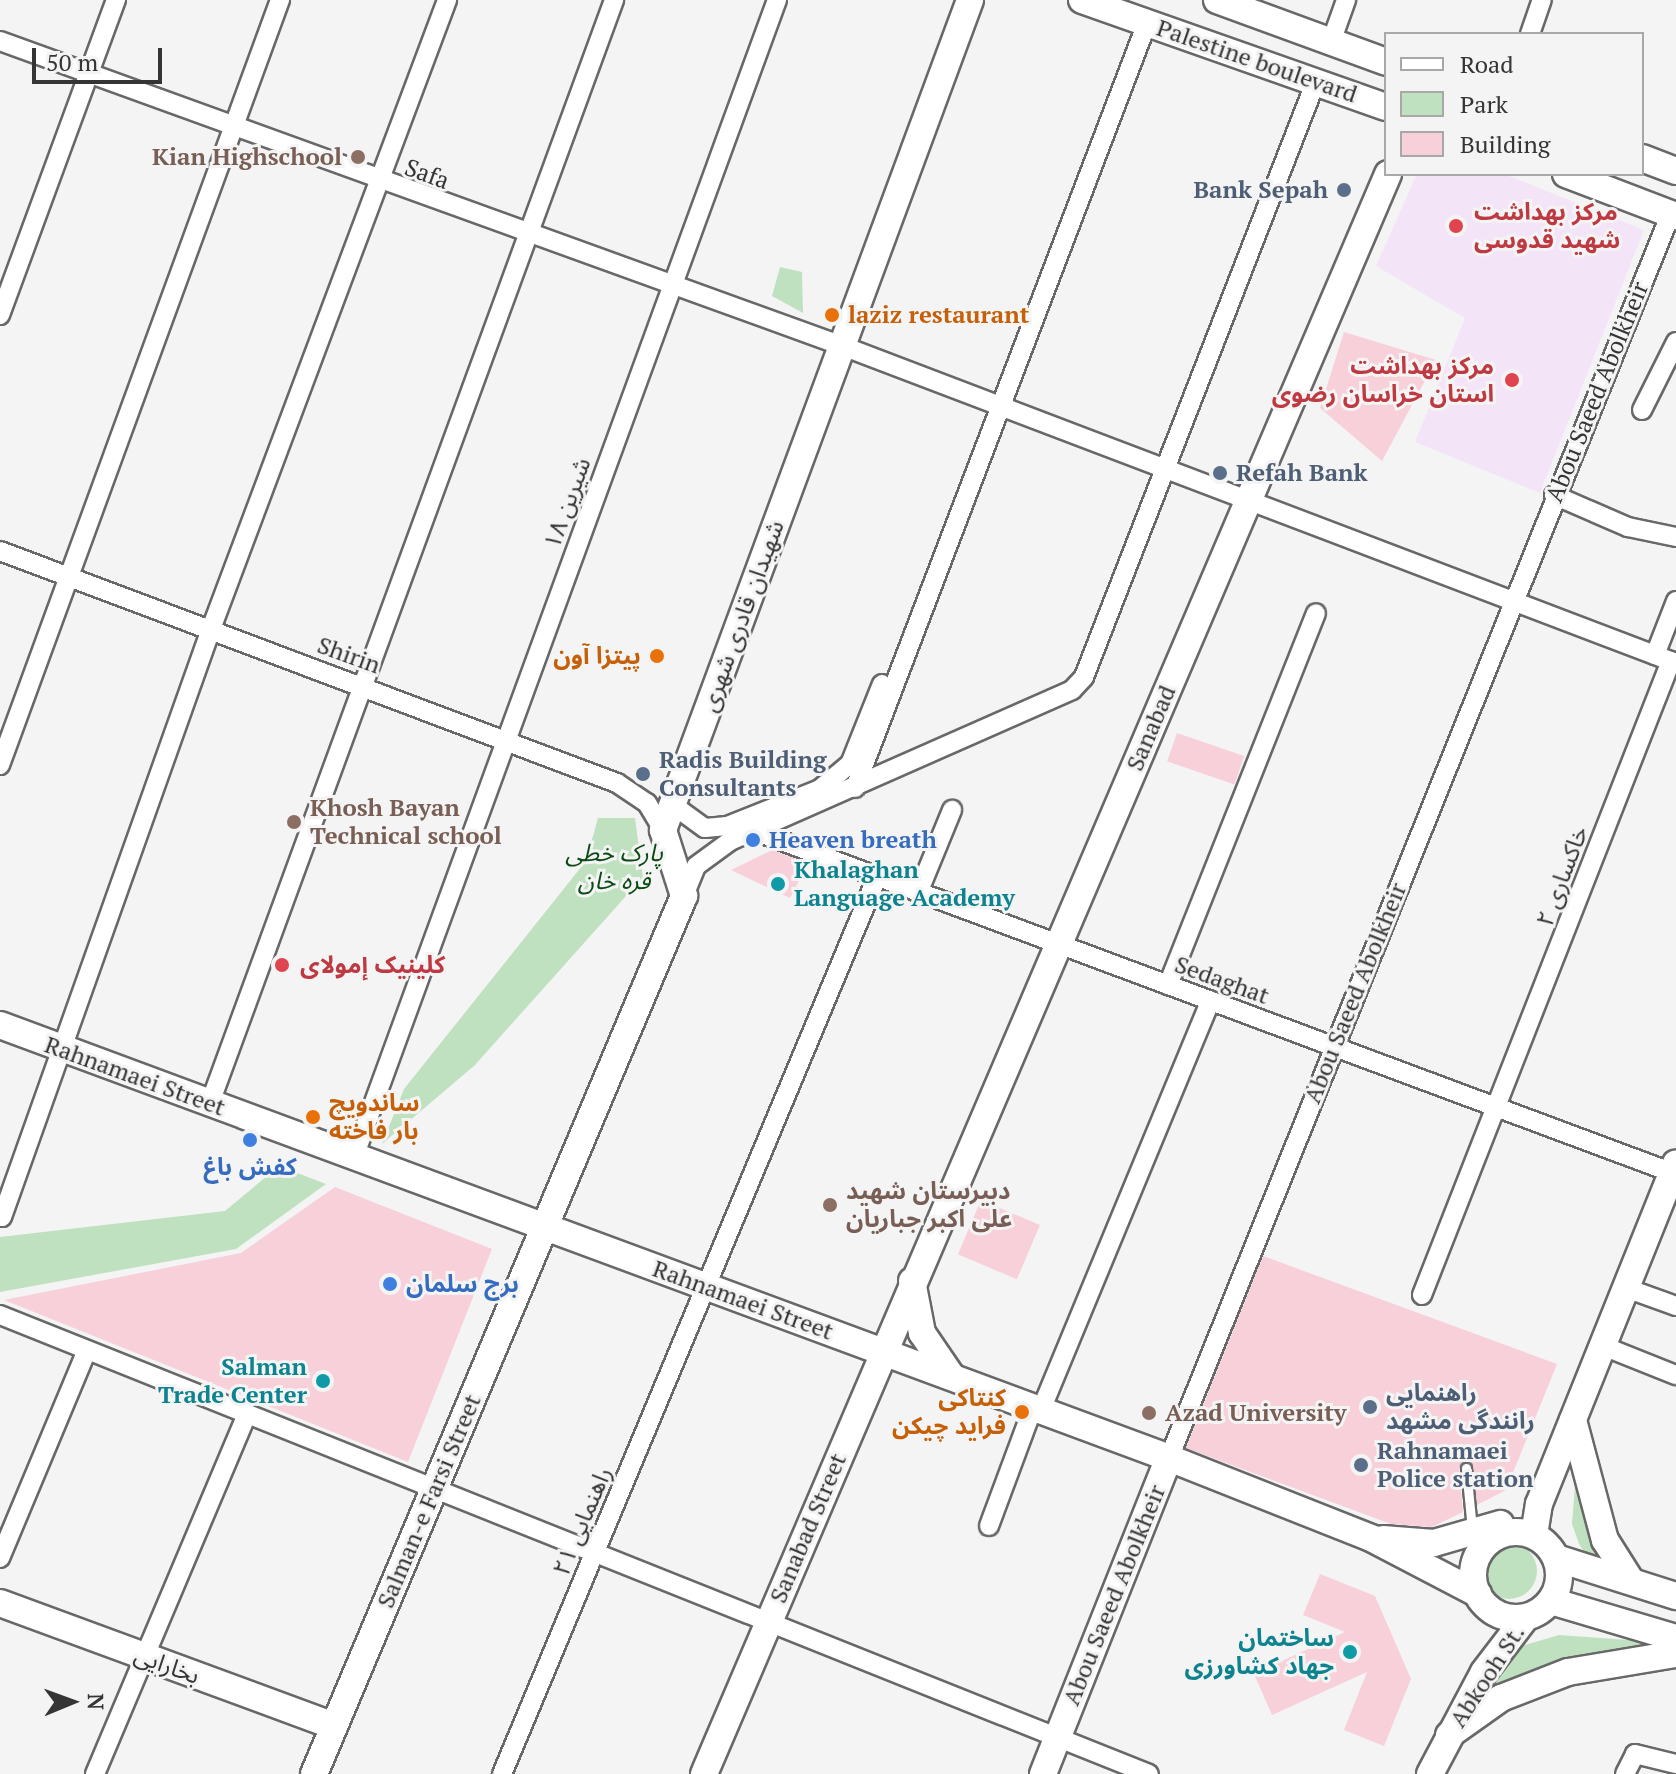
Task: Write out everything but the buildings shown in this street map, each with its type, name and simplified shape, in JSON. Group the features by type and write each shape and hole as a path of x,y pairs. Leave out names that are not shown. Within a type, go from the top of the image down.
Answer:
{"main road":[{"name":"شهیدان قادری شهری","path":"663,830 970,0"},
{"name":"Palestine boulevard","path":"1082,0 1384,106"},
{"name":"Palestine boulevard","path":"1217,0 1384,61"},
{"path":"1644,159 1675,167"},
{"name":"Sanabad","path":"912,1281 1387,176"},
{"path":"1571,176 1673,214"},
{"path":"544,1227 684,896 663,830"},
{"name":"Rahnamaei Street","path":"0,1025 1169,1458 1371,1538 1478,1594"},
{"path":"1534,1535 1539,1504 1675,1170"},
{"name":"Salman-e Farsi Street","path":"314,1774 544,1227"},
{"path":"912,1281 922,1333 952,1377"},
{"name":"Sanabad Street","path":"704,1774 912,1281"},
{"path":"1573,1420 1605,1540 1631,1581"},
{"name":"Abou Saeed Abolkheir","path":"1043,1774 1169,1458"},
{"path":"1371,1538 1434,1543 1474,1536 1539,1504"},
{"path":"1556,1558 1559,1580 1551,1601 1526,1617 1497,1614 1478,1594 1474,1568 1485,1544 1509,1532 1534,1535 1556,1558 1676,1596"},
{"path":"1551,1601 1676,1638"},
{"name":"بخارایی","path":"0,1603 334,1726"},
{"name":"Abkooh St.","path":"1430,1774 1449,1735 1526,1617"},
{"path":"1449,1735 1501,1698 1568,1672 1676,1654"}],"street":[{"path":"0,315 116,0"},
{"path":"0,765 66,575 280,0"},
{"path":"2,1217 211,629 447,0"},
{"path":"210,1103 358,684 614,0"},
{"name":"شیرین ۱۸","path":"354,1157 777,0"},
{"path":"1331,42 1346,0"},
{"path":"1531,32 1542,0"},
{"path":"855,788 1003,409 1147,23"},
{"name":"Safa","path":"0,41 524,235 840,345 1167,473 1512,601"},
{"path":"684,896 696,866 755,831 1072,690 1084,677 1167,473 1316,81"},
{"name":"Abou Saeed Abolkheir","path":"1169,1458 1554,495 1673,214"},
{"path":"1642,410 1676,342"},
{"path":"1554,495 1628,527 1676,537"},
{"name":"Shirin","path":"0,551 506,738 617,783 647,803 663,830"},
{"path":"1512,601 1667,660"},
{"name":"خاکساری ۲","path":"1422,1295 1498,1108 1667,660 1676,601"},
{"path":"1168,985 1316,613"},
{"path":"673,805 705,828 727,826 820,789 850,764 889,667 912,644"},
{"path":"918,893 952,810"},
{"name":"Sedaghat","path":"755,831 1058,947 1675,1170"},
{"name":"راهنمایی ۲۱","path":"502,1774 594,1552 710,1288 877,877"},
{"path":"989,1526 1210,1001"},
{"path":"1626,1288 1676,1306"},
{"path":"0,1315 1149,1774"},
{"path":"1603,1346 1676,1375"},
{"path":"0,1558 87,1350"},
{"path":"95,1774 247,1414"},
{"path":"1625,1774 1635,1754 1676,1764"}],"lane":[{"path":"1466,1468 1474,1536"}],"shaded area":[{"name":"مرکز بهداشت استان خراسان رضوی","path":"1416,176 1509,176 1644,230 1540,493 1415,442 1465,318 1376,266"}],"green space":[{"path":"780,267 802,272 803,313 772,296"},
{"name":"پارک خطی قره خان","path":"598,818 635,818 643,877 475,1065 382,1144 404,1089 586,861"},
{"path":"279,1166 326,1184 236,1249 0,1292 0,1237 225,1211"},
{"path":"1576,1472 1612,1564 1586,1555 1579,1544 1572,1524"},
{"path":"1509,1543 1529,1551 1537,1571 1529,1591 1509,1599 1489,1591 1481,1571 1489,1551"},
{"path":"1559,1635 1656,1642 1562,1665 1473,1700 1508,1650"}],"place":[{"name":"Kian Highschool","path":"358,157"},
{"name":"Bank Sepah","path":"1344,190"},
{"name":"مرکز بهداشت شهید قدوسی","path":"1456,226"},
{"name":"laziz restaurant","path":"832,315"},
{"name":"مرکز بهداشت استان خراسان رضوی","path":"1512,380"},
{"name":"Refah Bank","path":"1220,473"},
{"name":"پیتزا آون","path":"657,656"},
{"name":"Radis Building Consultants","path":"643,774"},
{"name":"Khosh Bayan Technical school","path":"294,822"},
{"name":"Heaven breath","path":"753,840"},
{"name":"Khalaghan Language Academy","path":"778,884"},
{"name":"کلینیک إمولای","path":"282,965"},
{"name":"ساندویچ بار فاخته","path":"313,1117"},
{"name":"کفش باغ","path":"250,1140"},
{"name":"دبیرستان شهید علی اکبر جباریان","path":"830,1205"},
{"name":"برج سلمان","path":"390,1284"},
{"name":"Salman Trade Center","path":"323,1381"},
{"name":"راهنمایی رانندگی مشهد","path":"1370,1407"},
{"name":"کنتاکی فراید چیکن","path":"1022,1412"},
{"name":"Azad University","path":"1149,1413"},
{"name":"Rahnamaei Police station","path":"1361,1465"},
{"name":"ساختمان جهاد کشاورزی","path":"1350,1652"}]}
